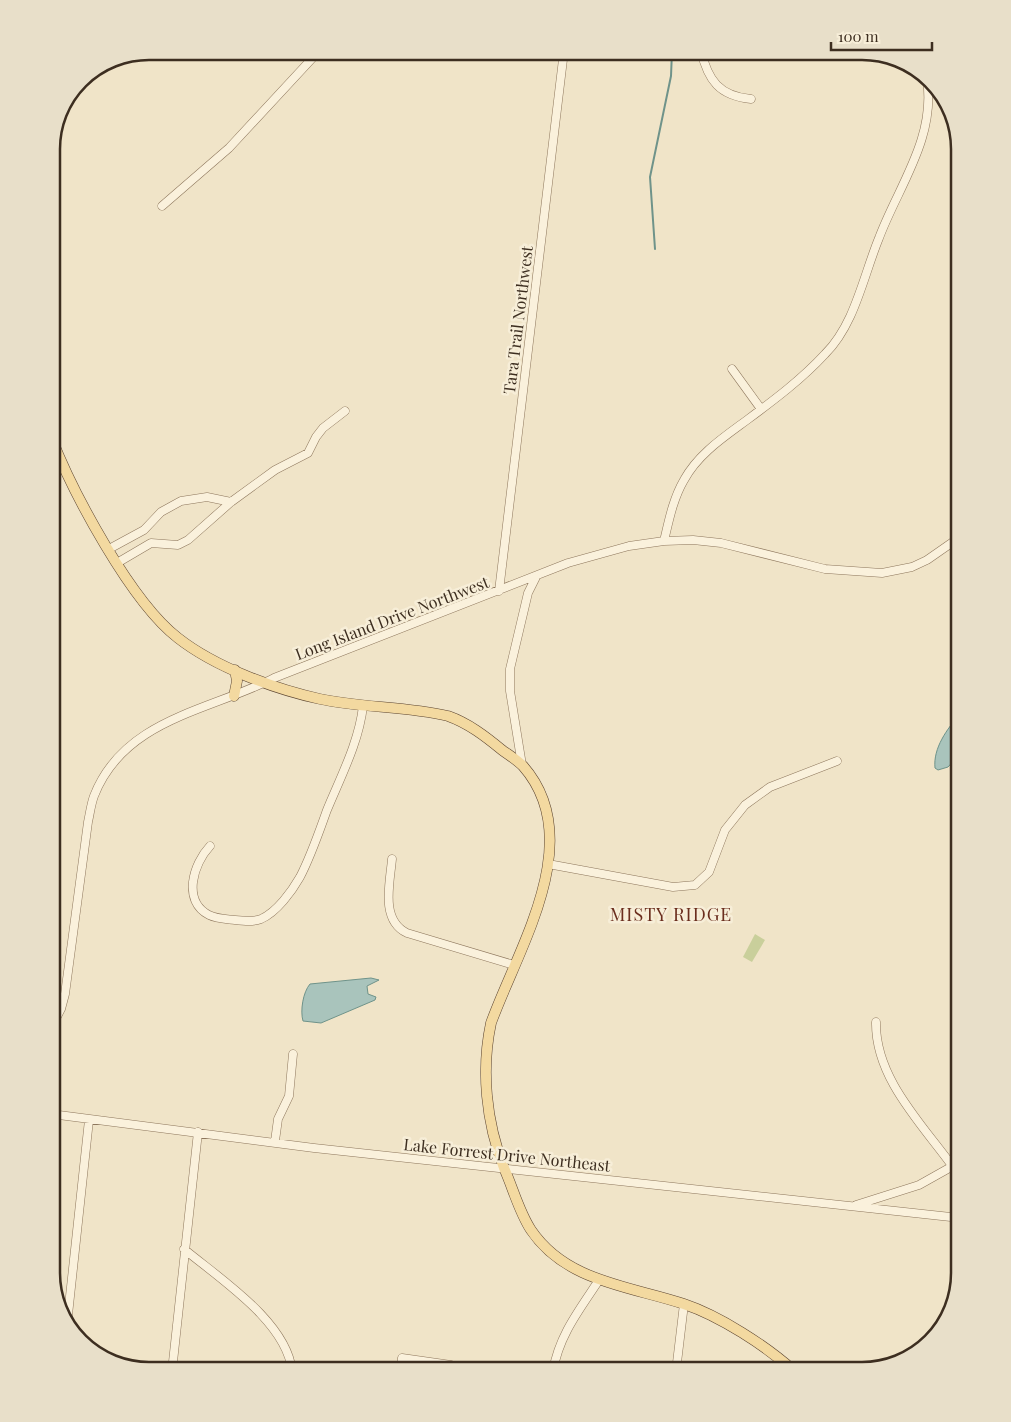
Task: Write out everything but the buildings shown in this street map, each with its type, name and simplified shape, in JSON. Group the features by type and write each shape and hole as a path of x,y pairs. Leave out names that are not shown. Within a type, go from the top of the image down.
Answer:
{"main road":[{"path":"60,458 80,499 117,563 158,620 195,651 265,682 317,699 363,706 435,713 460,720 522,765 535,784 544,807 548,827 548,864 542,898 491,1023 486,1057 488,1102 495,1142 526,1220 538,1239 566,1263 599,1280 684,1304 728,1324 781,1362"},
{"path":"234,696 237,681 235,670"}],"street":[{"path":"162,206 229,148 311,60"},
{"name":"Tara Trail Northwest","path":"499,591 563,60"},
{"path":"703,60 706,73 714,85 751,99"},
{"path":"664,541 677,494 696,462 711,447 761,409 826,354 849,320 879,236 907,177 922,138 928,104 927,89"},
{"path":"732,370 761,409"},
{"path":"117,563 151,543 178,545 188,540 231,502 275,470 308,453 320,433 345,410"},
{"path":"109,549 144,530 162,512 181,501 207,497 231,502"},
{"path":"144,530 151,543"},
{"name":"Long Island Drive Northwest","path":"60,1011 65,994 88,822 98,786 125,749 152,728 265,682 599,553 664,541 693,540 721,543 825,569 882,573 912,567 927,560 951,543"},
{"path":"522,765 510,691 510,669 528,593 536,577"},
{"path":"210,846 199,860 194,875 194,896 201,909 216,918 248,921 261,919 272,912 293,887 305,866 356,737 363,706"},
{"path":"548,864 673,887 695,885 709,872 725,830 745,805 770,787 837,761"},
{"path":"392,858 389,908 391,918 398,927 407,933 514,965"},
{"path":"876,1022 878,1046 887,1072 951,1158"},
{"path":"275,1142 278,1118 289,1096 293,1054"},
{"name":"Lake Forrest Drive Northeast","path":"60,1115 505,1169 951,1217"},
{"path":"69,1310 89,1120"},
{"path":"173,1362 198,1132"},
{"path":"852,1207 919,1184 951,1168"},
{"path":"184,1249 270,1323 285,1344 290,1362"},
{"path":"555,1362 565,1331 599,1280"},
{"path":"677,1362 684,1304"},
{"path":"401,1362 402,1358 430,1362"}],"green space":[{"path":"755,934 765,940 752,962 743,957"}],"water":[{"path":"951,725 951,764 948,767 938,770 935,768 936,753"},
{"path":"371,978 379,980 367,986 368,994 376,997 375,1000 321,1023 303,1021 303,1002 310,984"}],"waterway":[{"path":"655,249 650,177 671,76 672,60"}],"district":[{"name":"MISTY RIDGE","path":"671,915"}]}
